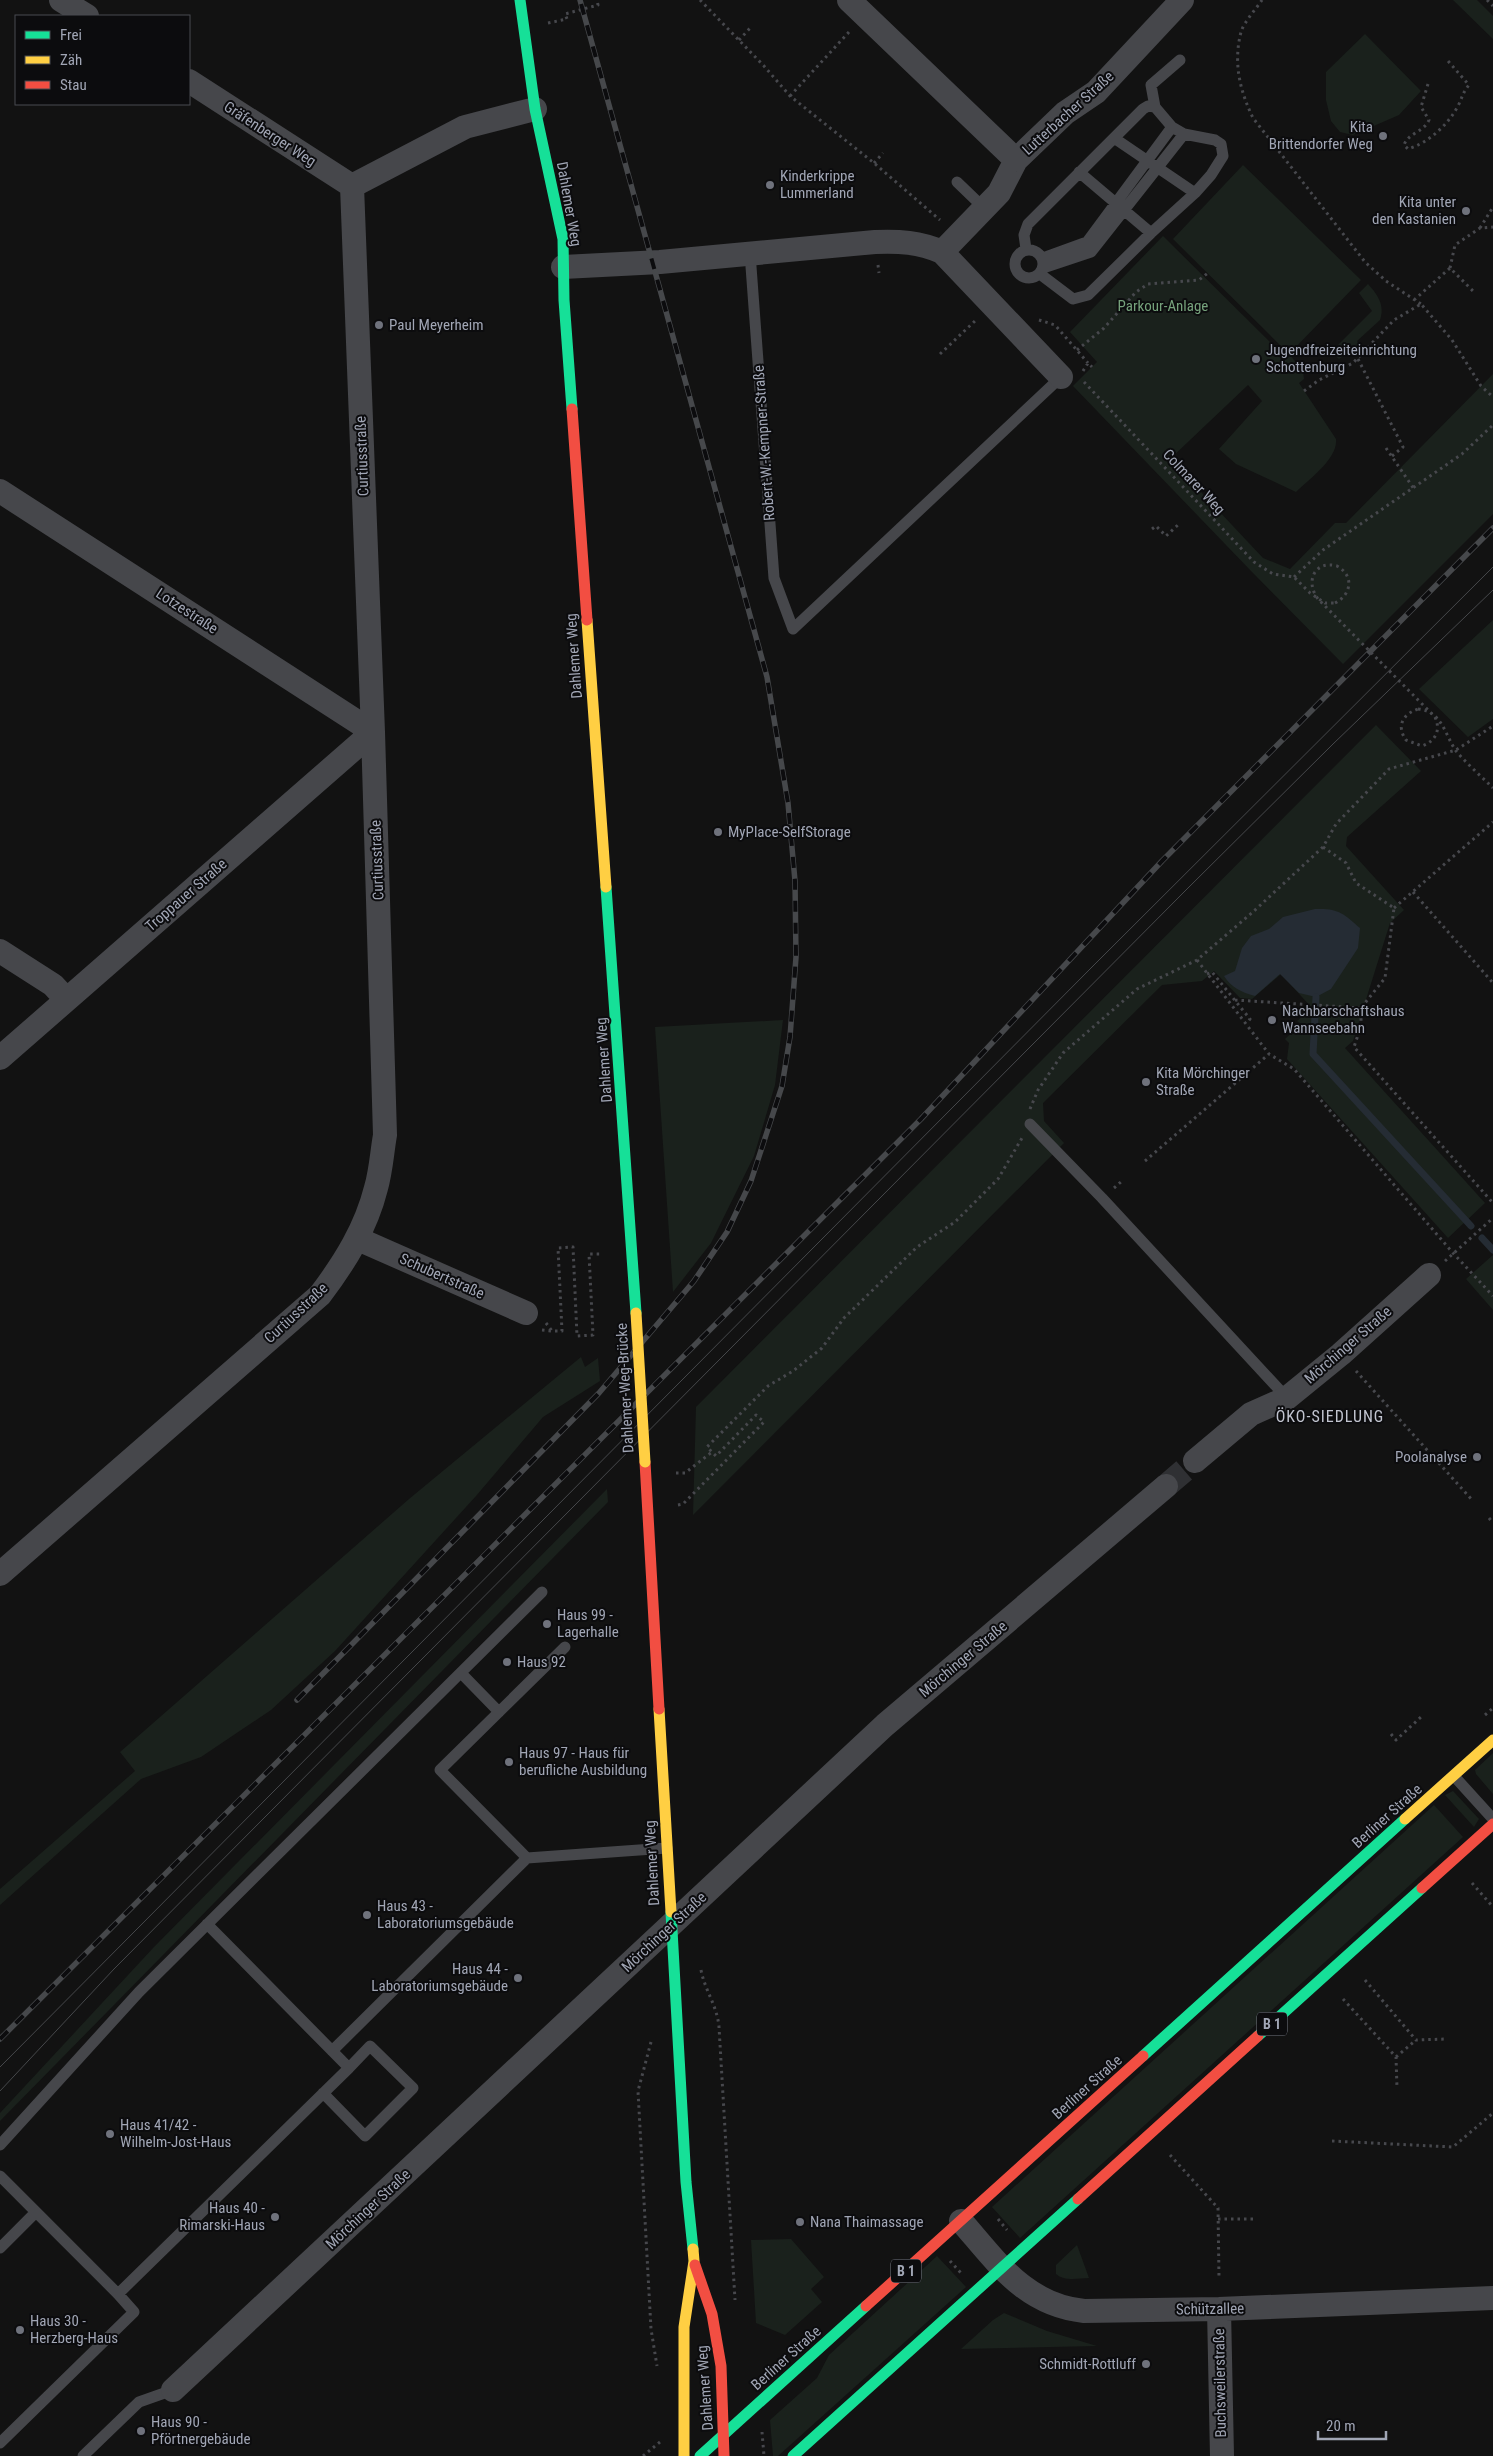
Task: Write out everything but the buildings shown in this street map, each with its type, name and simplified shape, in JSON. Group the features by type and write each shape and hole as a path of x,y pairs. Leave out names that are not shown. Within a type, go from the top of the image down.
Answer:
{"main road":[{"name":"Dahlemer Weg","path":"520,0 535,109 559,213 563,239 564,310 636,1313"},
{"name":"Dahlemer-Weg-Brücke","path":"636,1313 645,1462"},
{"name":"Dahlemer Weg","path":"645,1462 686,2182 694,2261 712,2314 722,2377 724,2456"},
{"name":"Berliner Straße","path":"700,2456 1493,1740"},
{"name":"B 1","path":"793,2456 1493,1824"},
{"name":"Dahlemer Weg","path":"684,2456 684,2327 694,2261"}],"street":[{"path":"61,0 85,15"},
{"name":"Lutterbacher Straße","path":"950,243 999,193 1016,160 1064,113 1096,92 1182,0"},
{"name":"Lutterbacher Straße","path":"857,7 1016,160"},
{"name":"Gräfenberger Weg","path":"190,83 352,186"},
{"path":"352,186 465,127 535,109"},
{"name":"Curtiusstraße","path":"0,1574 320,1295 340,1269 358,1239 377,1187 385,1135 373,732 352,186"},
{"path":"563,266 660,262 875,242 906,241 929,246 950,243 992,305 1071,378"},
{"name":"Lotzestraße","path":"0,491 373,732"},
{"name":"Troppauer Straße","path":"0,1058 373,732"},
{"path":"0,951 53,985 66,999"},
{"name":"Schubertstraße","path":"358,1239 526,1313"},
{"name":"Mörchinger Straße","path":"1195,1461 1251,1414 1287,1398 1341,1354 1429,1275"},
{"name":"Mörchinger Straße","path":"173,2390 885,1725 1166,1486"},
{"name":"Schützallee","path":"961,2221 1023,2288 1045,2301 1063,2308 1084,2311 1219,2309 1493,2298"},
{"name":"Buchsweilerstraße","path":"1219,2309 1222,2456"}],"lane":[{"path":"1172,127 1152,165 1120,208 1091,252 1042,267 1031,278 1022,277 1016,271 1014,262 1018,254 1026,249 1036,251 1042,267 1073,300 1088,295 1211,175 1223,156 1221,144 1215,140 1184,134 1172,127 1155,108 1151,85 1180,60"},
{"path":"1026,249 1024,235 1028,224 1143,109 1148,106 1155,108"},
{"path":"1152,165 1184,134"},
{"path":"1114,138 1195,192"},
{"path":"1079,172 1151,233"},
{"path":"957,182 984,208"},
{"name":"Robert-W.-Kempner-Straße","path":"750,253 774,578 793,629 1071,378"},
{"path":"1030,1124 1102,1198 1287,1398"},
{"path":"0,2145 139,1992 542,1592"},
{"path":"527,1858 440,1770 565,1647"},
{"path":"461,1673 499,1712"},
{"path":"1454,1776 1493,1819"},
{"path":"332,2051 527,1858 667,1848"},
{"path":"207,1924 349,2068"},
{"path":"118,2294 370,2046 413,2088 365,2136 323,2093"},
{"path":"0,2176 134,2312 0,2443"},
{"path":"0,2248 36,2212"},
{"path":"83,2456 139,2402 173,2390"}],"path":[{"path":"548,23 567,19 566,14 598,5 597,0"},
{"path":"700,0 790,96 874,163 950,243"},
{"path":"1262,0 1242,31 1238,76 1242,96 1267,138 1364,262 1386,281 1421,304 1447,334 1481,386 1493,397"},
{"path":"1487,0 1493,6"},
{"path":"790,96 857,7"},
{"path":"739,40 752,26"},
{"path":"1428,84 1421,107 1429,120 1422,129 1406,139 1404,145 1408,149 1419,146 1449,120 1458,106 1462,94 1469,85 1448,61"},
{"path":"874,163 883,153"},
{"path":"1414,300 1450,268 1455,245 1480,228 1493,207"},
{"path":"1480,228 1493,227"},
{"path":"1450,268 1475,293"},
{"path":"1077,350 1104,328 1136,292 1148,284 1199,280 1208,273"},
{"path":"1304,391 1358,359 1394,320 1421,304"},
{"path":"940,354 992,305"},
{"path":"1447,334 1451,331"},
{"path":"1358,359 1403,447 1392,456"},
{"path":"1071,378 1088,363 1092,367"},
{"name":"Colmarer Weg","path":"1071,378 1254,562 1273,574 1294,577"},
{"path":"1493,425 1462,454 1414,489 1323,550 1294,577 1310,594 1325,603 1335,603 1348,593 1350,585 1348,576 1337,566 1322,567 1312,577 1312,591 1318,600 1435,717 1438,728 1437,734 1432,741 1422,746 1406,740 1401,730 1404,718 1418,708 1425,709 1436,716 1456,750 1493,788"},
{"path":"1386,448 1414,489"},
{"path":"1152,529 1156,526 1166,536 1179,524"},
{"path":"678,1504 683,1504 764,1422 756,1415 716,1456 707,1447 749,1404 768,1386 822,1348 844,1318 900,1262 917,1246 961,1216 998,1179 1030,1124 1030,1110 1038,1090 1063,1053 1137,989 1197,960 1254,911 1323,847 1336,824 1389,769 1456,750 1493,726"},
{"path":"1493,822 1394,908 1385,978 1361,1008 1361,1026 1354,1047 1493,1203"},
{"path":"1323,847 1346,863 1356,883 1394,908"},
{"path":"1413,892 1493,983"},
{"path":"1197,960 1270,1054 1294,1069 1453,1253 1493,1296"},
{"path":"1207,974 1212,972 1235,1000 1250,1019 1247,1023"},
{"path":"1235,1000 1361,1008"},
{"path":"1145,1161 1270,1054"},
{"path":"1429,1275 1493,1218"},
{"path":"526,1313 538,1311 552,1331 562,1331 558,1248 573,1247 577,1336 593,1335 589,1254 600,1254"},
{"path":"1341,1354 1473,1501"},
{"path":"676,1473 685,1473 712,1452"},
{"path":"1488,1518 1493,1523"},
{"path":"1391,1734 1396,1740 1421,1717"},
{"path":"1472,1883 1493,1906"},
{"path":"700,1962 704,1982 718,2011 720,2028 735,2302"},
{"path":"1365,1980 1416,2040"},
{"path":"1343,1999 1396,2057 1397,2088"},
{"path":"652,2035 638,2091 651,2328 658,2370"},
{"path":"1396,2057 1416,2040 1447,2039"},
{"path":"1332,2141 1454,2147 1493,2113"},
{"path":"1170,2155 1218,2208 1219,2278"},
{"path":"994,2216 1011,2234"},
{"path":"1218,2219 1257,2219"},
{"path":"948,2258 965,2276"},
{"path":"762,2428 764,2456"}],"green space":[{"path":"1453,0 1477,0 1493,16 1493,39"},
{"path":"1365,34 1421,91 1399,115 1353,135 1340,132 1331,121 1326,100 1326,72"},
{"name":"Parkour-Anlage","path":"1243,165 1361,280 1289,354 1303,371 1304,379 1299,383 1336,439 1328,461 1315,475 1296,492 1236,464 1219,449 1262,401 1248,385 1170,459 1263,558 1290,569 1335,523 1346,523 1493,374 1493,514 1343,664 1073,386 1097,362 1070,332 1163,236 1281,353 1284,349 1173,239"},
{"path":"1368,284 1380,300 1382,310 1380,320 1357,341 1359,345 1339,359 1331,352 1372,311 1359,293"},
{"path":"1493,620 1493,719 1468,737 1419,689"},
{"path":"1376,725 1421,771 1347,837 1346,846 1404,910 1390,923 1353,1041 1345,1048 1485,1203 1448,1238 1287,1059 1289,1043 1285,1039 1301,1024 1297,1021 1312,1008 1281,974 1252,999 1240,998 1214,971 1202,981 1162,985 1043,1103 1044,1121 1064,1143 693,1515 696,1407"},
{"path":"783,1020 775,1085 754,1156 711,1243 673,1292 655,1027"},
{"path":"1493,1255 1493,1310 1466,1279"},
{"path":"581,1357 585,1367 598,1358 600,1381 543,1417 476,1496 335,1651 271,1710 201,1757 141,1779 0,1905 0,1889 135,1771 120,1752 409,1499"},
{"path":"607,1489 608,1502 0,2121 0,2113 154,1947"},
{"path":"1493,1753 1493,1794 1476,1774 1475,1770"},
{"path":"1453,1791 1479,1819 1474,1827 1445,1795"},
{"path":"1434,1805 1463,1837 1020,2238 992,2207"},
{"path":"791,2239 824,2277 811,2289 822,2302 785,2335 756,2323 751,2240"},
{"path":"1077,2245 1089,2278 1068,2279 1056,2274 1056,2265"},
{"path":"937,2256 966,2287 778,2456 773,2456 770,2420 817,2378 829,2355"},
{"path":"1004,2313 1047,2331 1097,2346 961,2349 993,2320"}],"shaded area":[{"path":"1315,909 1329,909 1340,912 1360,928 1358,948 1331,989 1316,997 1299,993 1280,974 1255,996 1245,993 1230,984 1224,976 1235,971 1242,948 1251,936 1269,929 1283,917"}],"waterway":[{"path":"1316,997 1313,1054 1471,1226"},
{"path":"1482,1238 1493,1250"}],"tunnel":[{"path":"1166,1486 1195,1461"}],"tram line":[{"path":"0,2067 1092,967 1493,567"},
{"path":"0,2091 114,1969 1185,891 1333,744 1493,590"}],"railway":[{"path":"297,1700 599,1393 694,1281 727,1232 751,1181 782,1086 790,1037 796,957 795,881 788,803 767,677 580,0"},
{"path":"0,2039 921,1119 1162,861 1493,528"}],"traffic: fast":[{"path":"520,0 535,109 563,239 564,300 572,409"},
{"path":"606,887 636,1313"},
{"path":"1143,2056 1405,1819"},
{"path":"1258,2036 1422,1888"},
{"path":"671,1912 686,2182 693,2249"},
{"path":"793,2456 1078,2199"},
{"path":"700,2456 866,2306"}],"traffic: slow":[{"path":"587,620 606,887"},
{"path":"636,1313 645,1462"},
{"path":"659,1709 671,1912"},
{"path":"1405,1819 1493,1740"},
{"path":"684,2456 684,2327 694,2261 693,2249"}],"traffic: jam":[{"path":"572,409 587,620"},
{"path":"645,1462 659,1709"},
{"path":"1422,1888 1493,1824"},
{"path":"1078,2199 1258,2036"},
{"path":"866,2306 1143,2056"},
{"path":"695,2265 712,2314 721,2366 724,2456"}],"place":[{"name":"Kita Brittendorfer Weg","path":"1383,136"},
{"name":"Kinderkrippe Lummerland","path":"770,185"},
{"name":"Kita unter den Kastanien","path":"1466,211"},
{"name":"Paul Meyerheim","path":"379,325"},
{"name":"Jugendfreizeiteinrichtung Schottenburg","path":"1256,359"},
{"name":"MyPlace-SelfStorage","path":"718,832"},
{"name":"Nachbarschaftshaus Wannseebahn","path":"1272,1020"},
{"name":"Kita Mörchinger Straße","path":"1146,1082"},
{"name":"Poolanalyse","path":"1477,1457"},
{"name":"Haus 99 - Lagerhalle","path":"547,1624"},
{"name":"Haus 92","path":"507,1662"},
{"name":"Haus 97 - Haus für berufliche Ausbildung","path":"509,1762"},
{"name":"Haus 43 - Laboratoriumsgebäude","path":"367,1915"},
{"name":"Haus 44 - Laboratoriumsgebäude","path":"518,1978"},
{"name":"Haus 41/42 - Wilhelm-Jost-Haus","path":"110,2134"},
{"name":"Haus 40 - Rimarski-Haus","path":"275,2217"},
{"name":"Nana Thaimassage","path":"800,2222"},
{"name":"Haus 30 - Herzberg-Haus","path":"20,2330"},
{"name":"Schmidt-Rottluff","path":"1146,2364"},
{"name":"Haus 90 - Pförtnergebäude","path":"141,2431"}],"district":[{"name":"ÖKO-SIEDLUNG","path":"1330,1416"}]}
